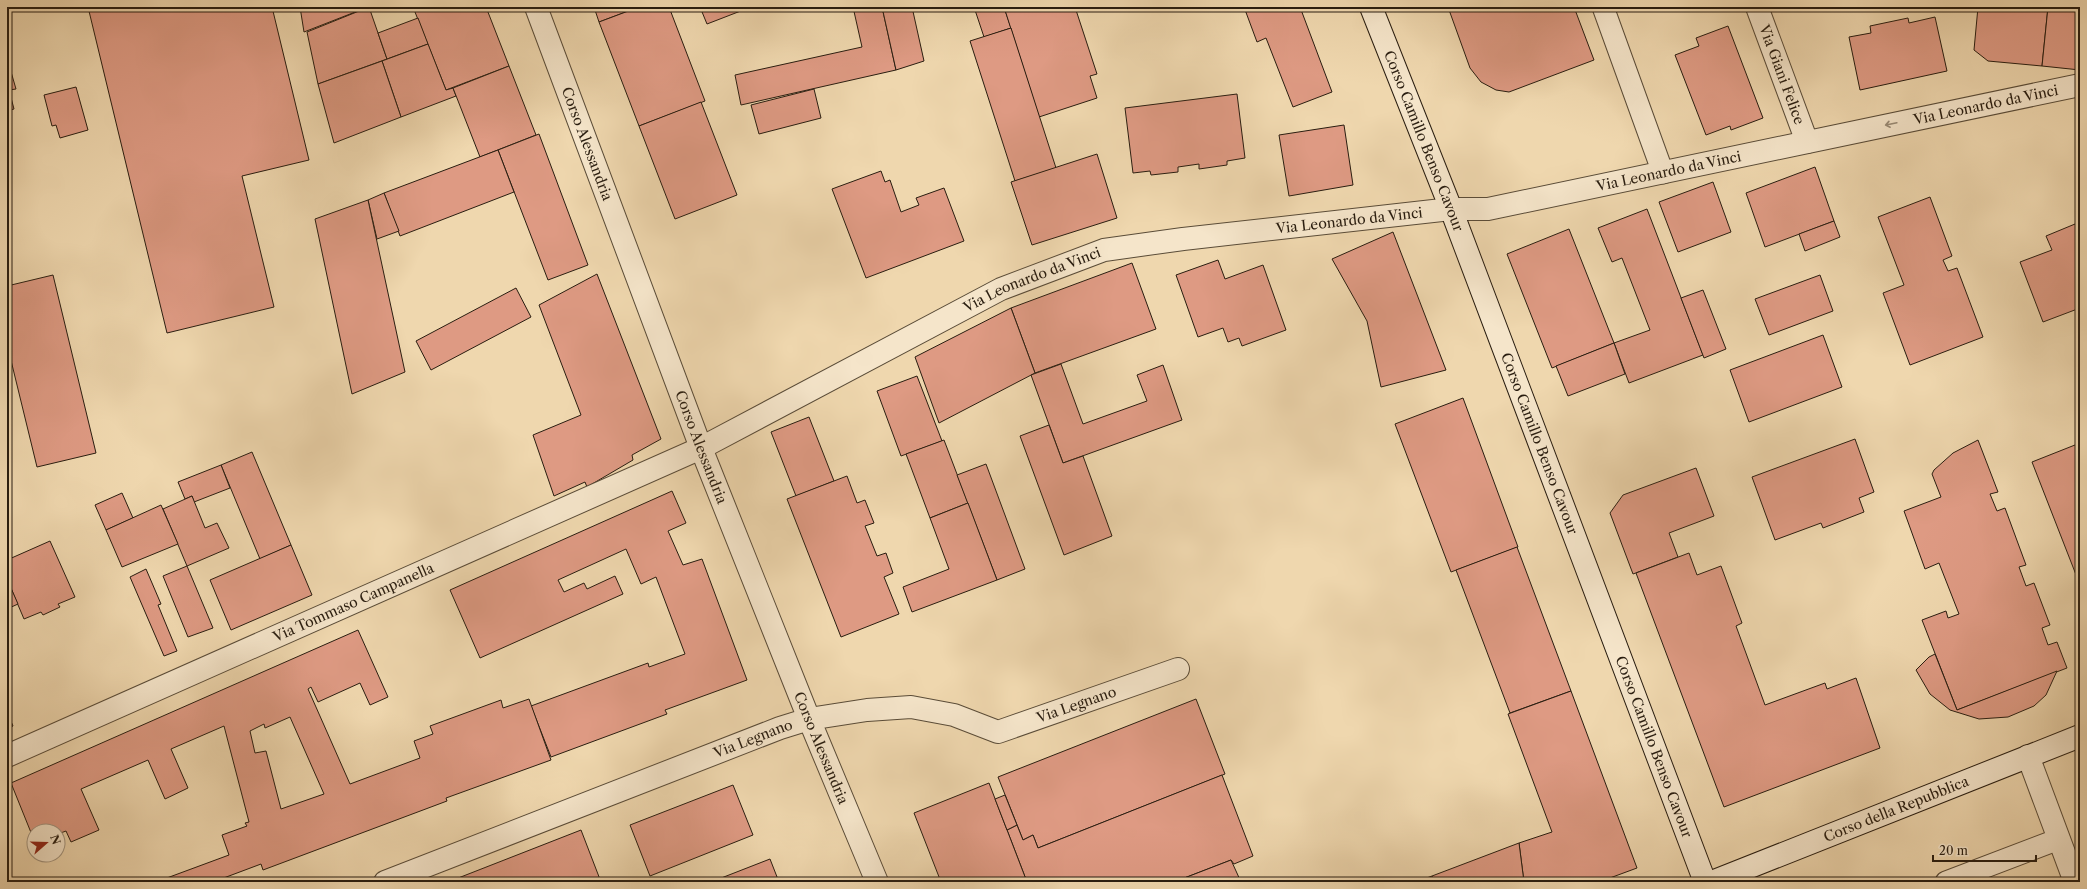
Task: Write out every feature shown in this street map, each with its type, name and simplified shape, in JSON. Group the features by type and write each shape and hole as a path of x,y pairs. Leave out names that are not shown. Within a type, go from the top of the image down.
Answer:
{"street":[{"name":"Corso Alessandria","path":"536,7 701,448 809,719 877,882"},
{"name":"Corso Camillo Benso Cavour","path":"1371,7 1451,209 1705,882"},
{"name":"Via Giani Felice","path":"1757,7 1807,142"},
{"name":"Via Leonardo da Vinci","path":"701,448 1001,289 1104,250 1183,238 1451,209 1488,208 1664,173 2080,85"},
{"name":"Via Tommaso Campanella","path":"7,756 701,448"},
{"name":"Via Legnano","path":"384,882 772,730 809,719 867,710 911,707 954,715 998,732 1178,669"},
{"name":"Corso della Repubblica","path":"1712,882 2080,736"},
{"path":"2028,756 2075,882"}],"lane":[{"path":"1603,7 1664,173"},
{"path":"1946,882 2059,839"}],"building":[{"path":"88,7 272,7 309,160 242,176 274,307 167,333"},
{"path":"300,7 368,7 304,32"},
{"path":"369,7 387,59 318,84 307,32"},
{"path":"413,7 486,7 509,66 446,90"},
{"path":"594,7 639,7 599,22"},
{"path":"639,7 669,7 705,101 639,126 599,22"},
{"path":"700,7 751,7 707,24"},
{"path":"853,7 882,7 896,70 741,105 735,75 862,47"},
{"path":"882,7 912,7 924,61 896,70"},
{"path":"974,7 1004,7 1011,28 984,37"},
{"path":"1004,7 1075,7 1097,74 1090,76 1097,98 1039,117"},
{"path":"1244,7 1300,7 1332,92 1293,107 1266,38 1257,42"},
{"path":"1448,7 1574,7 1594,60 1509,92 1496,90 1481,82 1470,68"},
{"path":"1978,7 2048,7 2042,66 1988,61 1974,50"},
{"path":"2048,7 2080,7 2080,70 2042,66"},
{"path":"1935,17 1947,71 1860,90 1849,37 1871,33 1870,26 1908,18 1909,23"},
{"path":"418,18 428,44 387,59 378,33"},
{"path":"1728,26 1763,118 1731,130 1730,126 1706,135 1675,55 1699,46 1696,38"},
{"path":"1011,28 1056,168 1015,181 970,41"},
{"path":"428,44 446,90 453,88 456,96 401,117 382,61"},
{"path":"7,58 16,89 9,90 14,109 7,111"},
{"path":"382,61 401,117 334,143 318,84"},
{"path":"509,66 536,135 480,157 453,88"},
{"path":"76,87 88,130 60,138 56,125 52,126 44,95"},
{"path":"814,89 821,118 759,134 751,105"},
{"path":"1237,94 1245,158 1227,161 1227,165 1199,169 1199,164 1178,167 1178,172 1151,175 1150,171 1133,173 1125,108"},
{"path":"701,102 737,195 675,219 639,126"},
{"path":"1344,125 1353,185 1289,196 1279,135"},
{"path":"539,134 588,265 548,280 498,150"},
{"path":"498,150 514,192 400,236 384,193"},
{"path":"1097,154 1117,218 1032,245 1011,182"},
{"path":"1815,167 1834,221 1765,247 1746,193"},
{"path":"881,171 885,182 890,180 901,212 919,205 916,198 944,188 964,241 866,278 832,189"},
{"path":"1713,182 1731,232 1678,252 1659,202"},
{"path":"384,193 399,231 377,239 368,200"},
{"path":"1930,197 1952,256 1943,260 1948,271 1957,268 1983,337 1910,365 1883,293 1904,285 1878,217"},
{"path":"368,200 405,372 352,394 315,219"},
{"path":"1647,209 1703,355 1629,383 1614,343 1650,330 1622,258 1612,262 1598,228"},
{"path":"1834,221 1840,237 1805,251 1799,234"},
{"path":"2075,224 2080,236 2080,308 2043,322 2020,262 2052,250 2046,236"},
{"path":"1569,229 1614,343 1552,368 1507,254"},
{"path":"1393,232 1446,370 1381,387 1367,321 1332,259"},
{"path":"1218,260 1225,279 1263,265 1286,330 1242,346 1239,338 1228,342 1223,328 1198,337 1176,275"},
{"path":"1132,263 1156,329 1035,373 1011,308"},
{"path":"597,274 661,439 632,455 633,460 587,487 585,482 554,496 533,435 581,415 539,305"},
{"path":"53,275 96,453 37,467 7,344 7,286"},
{"path":"1820,275 1833,311 1769,335 1755,299"},
{"path":"516,288 531,317 431,370 416,341"},
{"path":"1703,290 1726,349 1704,358 1681,298"},
{"path":"1011,308 1035,373 939,423 915,357"},
{"path":"1823,335 1842,387 1749,422 1730,370"},
{"path":"1614,343 1625,374 1568,396 1556,366"},
{"path":"1061,364 1083,424 1147,401 1137,375 1163,365 1182,420 1063,463 1031,375"},
{"path":"917,376 942,441 901,456 877,391"},
{"path":"1463,398 1518,547 1451,572 1395,424"},
{"path":"809,417 834,481 796,496 771,432"},
{"path":"1049,425 1063,463 1083,456 1112,536 1064,555 1020,436"},
{"path":"1855,439 1874,492 1859,498 1864,512 1823,528 1821,523 1775,540 1752,477"},
{"path":"944,440 968,503 930,518 906,454"},
{"path":"1978,440 1998,492 1990,494 1997,511 2005,508 2026,565 2019,567 2026,586 2034,583 2050,625 2042,628 2048,645 2057,642 2067,668 1957,710 1922,620 1946,611 1948,618 1959,614 1939,563 1925,569 1904,511 1941,497 1932,474 1934,470 1953,453"},
{"path":"2080,443 2080,585 2032,462"},
{"path":"252,452 291,545 260,559 221,465"},
{"path":"986,464 1025,569 997,580 957,475"},
{"path":"221,465 230,488 194,502 192,496 185,499 178,482"},
{"path":"1696,468 1714,516 1669,533 1678,557 1633,574 1610,513 1623,495"},
{"path":"847,476 857,503 865,500 874,523 865,526 877,556 886,553 893,573 884,577 899,614 841,637 787,499"},
{"path":"672,491 686,523 668,531 683,565 702,559 747,680 665,710 667,714 551,757 531,706 648,663 649,667 685,654 656,577 641,584 626,549 558,580 564,592 584,583 587,589 615,576 623,594 480,658 450,590"},
{"path":"122,493 133,518 106,530 95,505"},
{"path":"192,496 205,528 217,523 229,548 187,566 163,509"},
{"path":"968,503 997,580 912,612 903,587 949,569 930,518"},
{"path":"161,505 178,544 122,567 106,530"},
{"path":"50,541 75,597 58,604 60,607 43,615 41,612 24,619 7,579 7,560"},
{"path":"291,545 312,595 231,630 210,580"},
{"path":"1517,547 1571,691 1510,713 1456,570"},
{"path":"1689,553 1697,575 1721,566 1742,623 1736,626 1765,705 1825,683 1827,689 1856,678 1880,748 1724,807 1636,573"},
{"path":"187,566 213,628 188,637 163,576"},
{"path":"146,569 161,604 158,605 177,651 164,656 130,577"},
{"path":"7,579 18,604 7,609"},
{"path":"358,630 388,697 370,705 360,683 318,702 311,687 308,689 350,784 420,758 414,741 433,734 430,726 501,700 503,708 529,699 551,760 446,798 447,801 263,870 261,864 213,882 156,882 229,855 222,835 247,826 245,823 249,822 224,726 171,749 188,788 165,799 148,760 81,789 99,830 71,842 66,831 66,823 27,823 11,783","holes":["290,717 324,794 281,809 266,751 255,753 250,731 264,724 265,728"]},
{"path":"1935,654 1957,710 2057,671 2046,695 2034,706 2008,717 1979,719 1950,710 1930,694 1916,670 1929,657"},
{"path":"1571,691 1637,868 1599,882 1524,882 1519,843 1552,832 1508,714"},
{"path":"1196,699 1225,774 1038,848 1033,835 1023,840 998,777"},
{"path":"7,712 13,726 7,729"},
{"path":"1222,775 1253,856 1234,864 1231,860 1174,882 1027,882 1007,830 1017,825 1023,840 1033,835 1038,848"},
{"path":"989,783 1027,882 941,882 914,813"},
{"path":"733,785 753,835 650,876 630,825"},
{"path":"1005,795 1017,825 1007,830 995,799"},
{"path":"581,830 601,882 448,882"},
{"path":"1519,843 1524,882 1432,882 1432,876"},
{"path":"770,859 779,882 711,882"},
{"path":"1231,860 1241,882 1174,882"},
{"path":"1432,876 1432,882 1416,882"}]}
